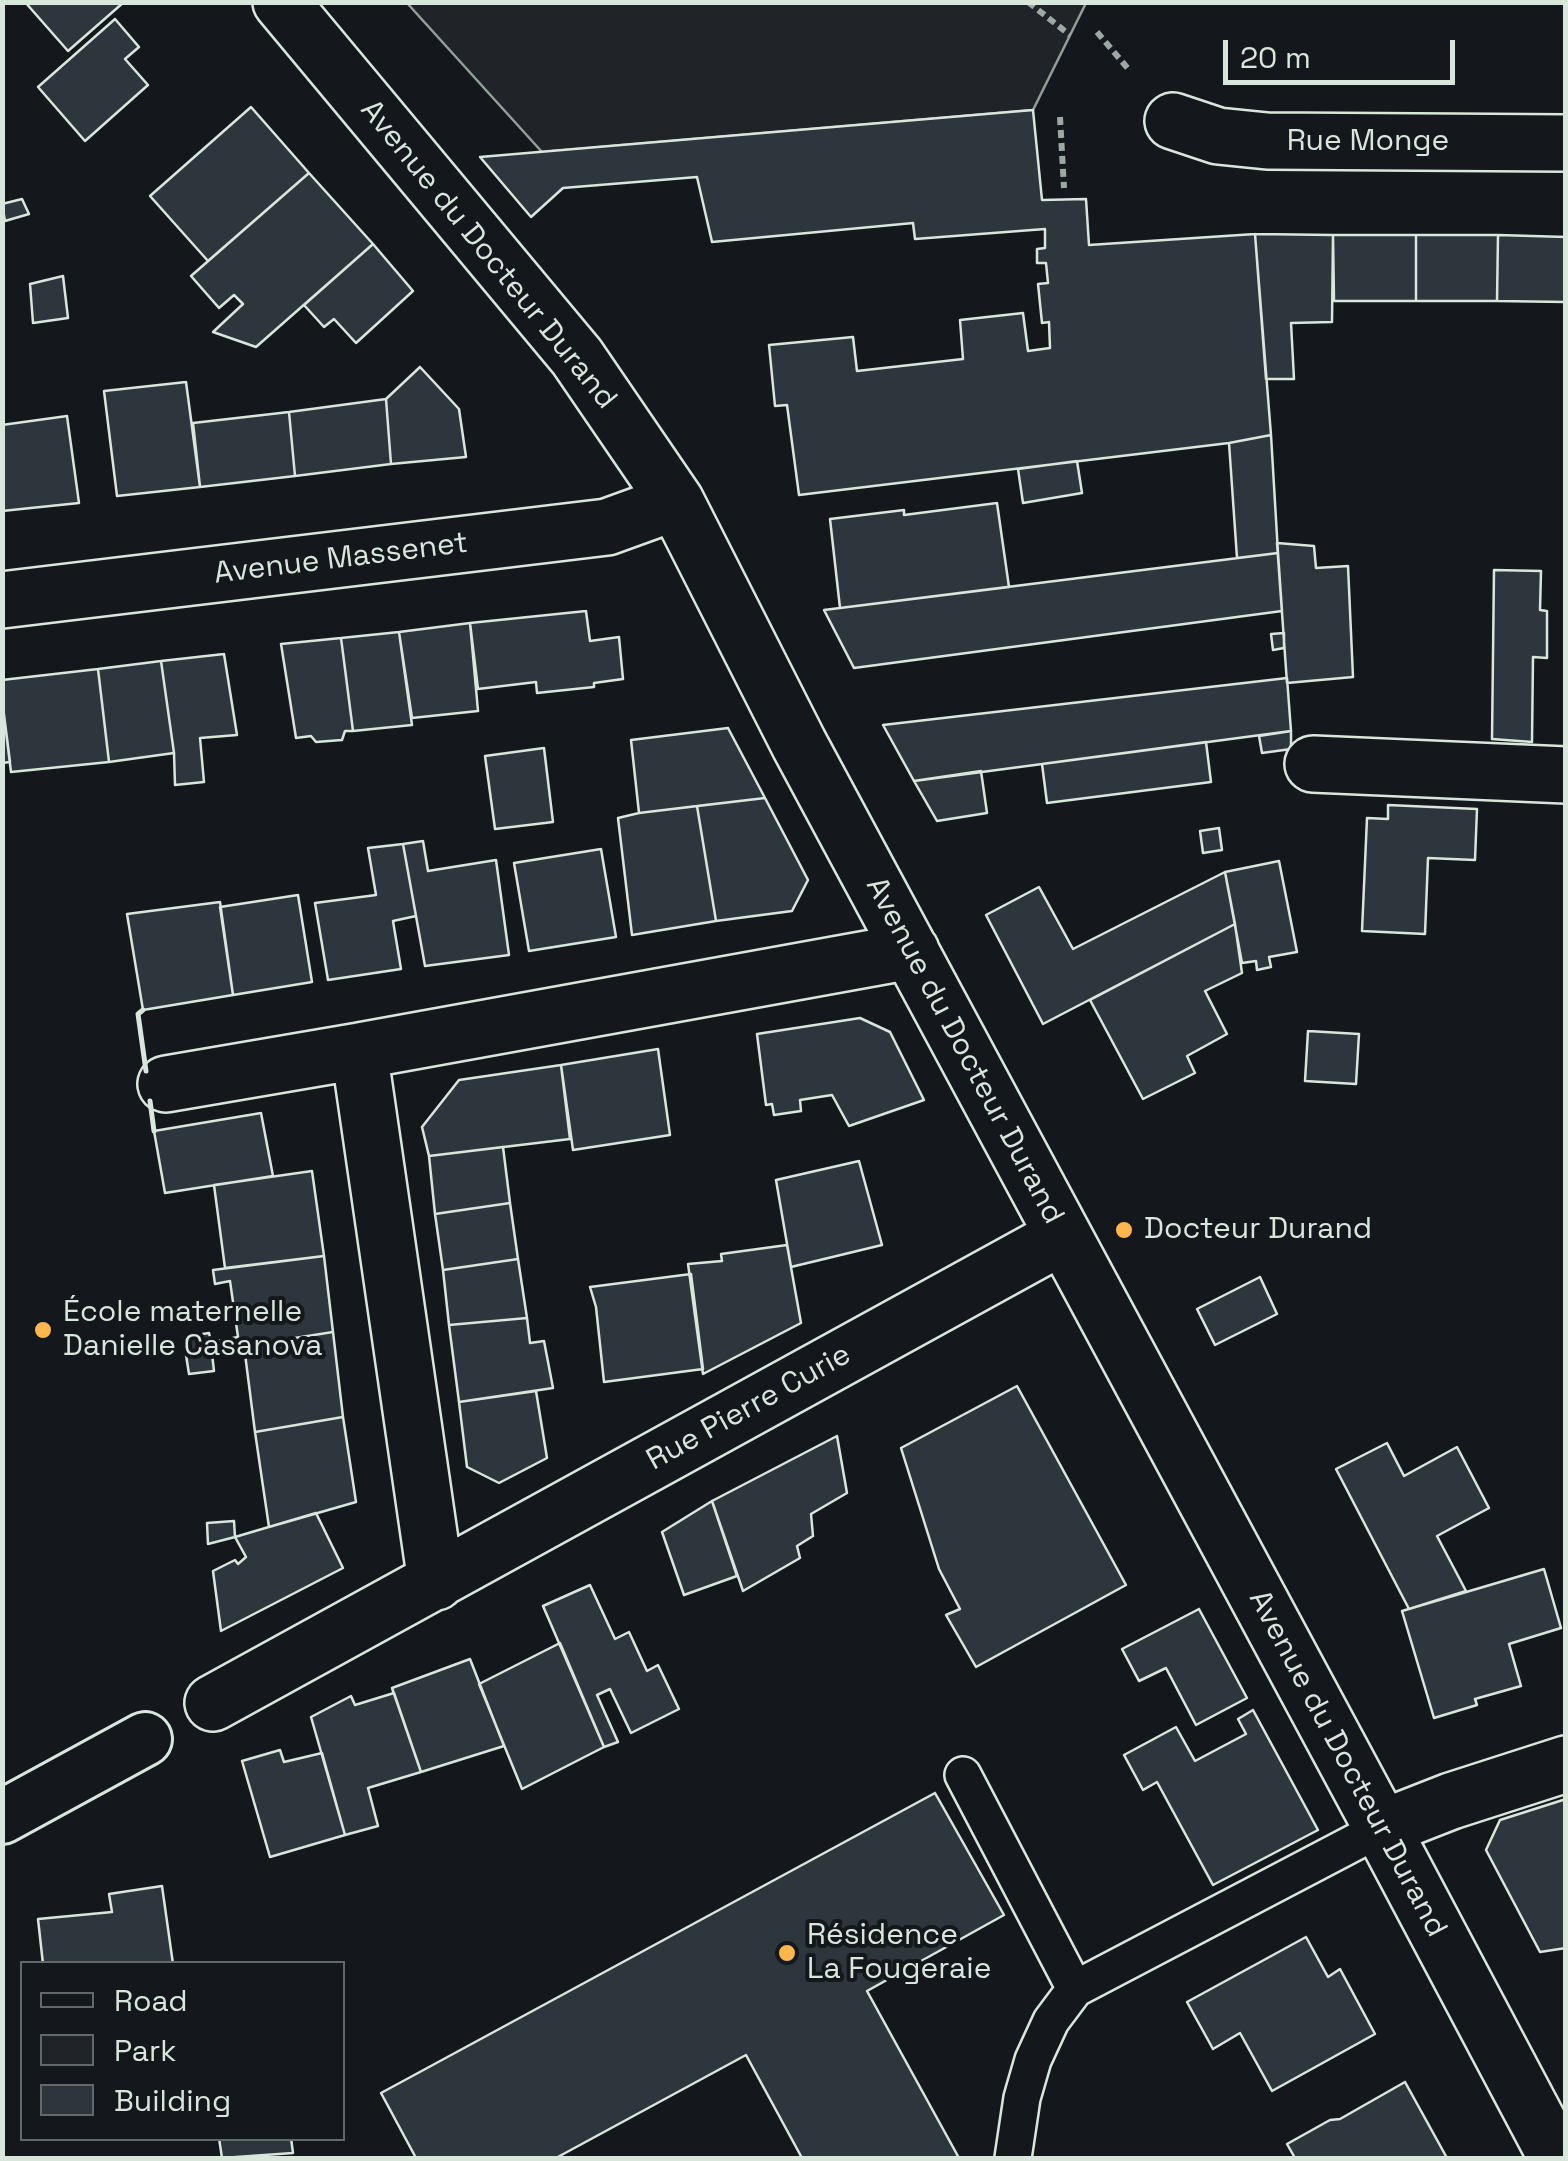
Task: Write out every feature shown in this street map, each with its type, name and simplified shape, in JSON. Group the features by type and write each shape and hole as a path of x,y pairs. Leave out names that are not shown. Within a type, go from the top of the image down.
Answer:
{"street":[{"name":"Avenue du Docteur Durand","path":"282,2 577,356 676,502 799,744 1557,2158"},
{"name":"Rue Monge","path":"1172,121 1218,136 1267,141 1566,143"},
{"name":"Avenue Massenet","path":"2,600 607,527 676,502"},
{"path":"1313,764 1566,776"},
{"path":"166,1084 911,952"},
{"path":"359,1051 436,1582"},
{"name":"Rue Pierre Curie","path":"212,1702 1063,1236"},
{"path":"2,1816 145,1739"},
{"path":"1382,1828 1566,1764"}],"lane":[{"path":"963,1775 1076,1989"},
{"path":"1014,2158 1022,2098 1033,2060 1051,2021 1076,1989 1382,1828"}],"path":[{"path":"1028,2 1070,35"},
{"path":"1060,117 1064,188"}],"green space":[{"path":"407,3 1086,3 1033,110 542,152"}],"building":[{"path":"25,2 124,2 68,51"},
{"path":"115,19 139,47 125,59 148,85 85,141 38,87"},
{"path":"251,107 309,173 208,261 150,196"},
{"path":"1033,110 1042,200 1086,199 1089,245 1255,234 1271,435 799,495 787,405 775,406 769,345 853,337 857,371 963,359 960,320 1023,313 1028,351 1050,348 1049,322 1042,323 1038,284 1048,283 1046,263 1037,263 1037,249 1045,248 1045,229 915,239 913,223 712,242 697,177 563,188 531,217 480,157"},
{"path":"309,173 373,244 256,347 213,332 243,304 234,295 219,308 191,276"},
{"path":"22,199 29,214 5,221 2,204"},
{"path":"1255,234 1333,235 1332,322 1291,323 1294,379 1266,379"},
{"path":"1333,235 1416,235 1416,301 1334,301"},
{"path":"1416,235 1498,235 1497,301 1416,301"},
{"path":"1498,235 1566,237 1566,302 1497,301"},
{"path":"373,244 413,291 356,343 334,319 324,327 304,305"},
{"path":"63,276 68,318 33,323 30,284"},
{"path":"420,367 459,409 466,457 391,464 386,399"},
{"path":"186,382 200,487 117,496 104,391"},
{"path":"386,399 391,464 295,476 289,412"},
{"path":"289,412 295,476 200,487 193,423"},
{"path":"67,416 79,503 2,511 2,425"},
{"path":"1271,435 1278,553 1237,558 1229,443"},
{"path":"1077,461 1082,493 1023,503 1018,469"},
{"path":"997,503 1009,587 840,608 830,519 904,510 904,515"},
{"path":"1277,543 1314,546 1316,568 1348,566 1353,677 1287,683"},
{"path":"1278,553 1282,611 854,668 824,610"},
{"path":"1494,570 1541,571 1540,610 1547,611 1547,658 1533,657 1532,742 1492,739"},
{"path":"586,611 590,641 619,637 623,679 594,683 594,687 537,693 536,682 478,689 470,623"},
{"path":"470,623 478,711 412,718 399,632"},
{"path":"399,632 412,725 353,731 341,638"},
{"path":"1284,633 1284,648 1273,650 1271,634"},
{"path":"341,638 353,731 345,731 342,740 316,742 311,736 296,738 281,644"},
{"path":"224,654 237,735 200,738 204,782 175,785 161,661"},
{"path":"161,661 174,753 109,762 98,669"},
{"path":"98,669 109,762 11,772 2,680"},
{"path":"1287,678 1291,731 914,781 883,725"},
{"path":"2,699 10,762 2,763"},
{"path":"728,728 765,798 639,813 631,740"},
{"path":"1291,731 1291,749 1262,753 1259,736"},
{"path":"1206,742 1211,782 1047,803 1042,764"},
{"path":"544,748 553,822 495,829 485,756"},
{"path":"981,771 987,813 937,821 914,781"},
{"path":"765,798 808,880 792,911 716,921 697,806"},
{"path":"1388,805 1477,809 1475,860 1428,858 1425,934 1362,931 1367,818 1388,819"},
{"path":"697,806 716,921 632,935 618,818"},
{"path":"1219,828 1222,850 1203,853 1200,831"},
{"path":"423,841 428,871 496,860 509,955 425,966 403,844"},
{"path":"403,844 416,916 393,921 401,969 328,980 315,903 376,895 368,848"},
{"path":"601,849 616,937 529,951 514,863"},
{"path":"1279,861 1297,952 1269,957 1271,967 1257,970 1256,961 1242,963 1225,872"},
{"path":"1225,872 1235,924 1043,1024 986,915 1039,887 1073,949"},
{"path":"298,895 312,982 233,995 220,907"},
{"path":"220,902 233,995 143,1010 127,914"},
{"path":"1235,924 1242,973 1205,991 1227,1034 1187,1056 1195,1073 1143,1099 1090,1000"},
{"path":"860,1018 890,1032 924,1100 849,1126 832,1095 800,1100 801,1111 774,1115 772,1104 766,1105 757,1034"},
{"path":"1308,1031 1359,1034 1356,1084 1305,1081"},
{"path":"658,1049 670,1135 573,1150 561,1065"},
{"path":"561,1065 570,1139 429,1156 422,1127 459,1080"},
{"path":"261,1113 273,1176 165,1193 154,1131"},
{"path":"503,1147 510,1203 435,1214 429,1156"},
{"path":"859,1161 882,1245 791,1267 776,1180"},
{"path":"312,1171 324,1256 225,1268 214,1185"},
{"path":"510,1203 518,1259 443,1270 435,1214"},
{"path":"787,1245 801,1323 703,1374 688,1264 722,1261 721,1254"},
{"path":"324,1256 333,1332 212,1354 186,1355 184,1337 209,1333 211,1342 238,1337 230,1281 215,1284 213,1270"},
{"path":"518,1259 527,1318 449,1325 443,1270"},
{"path":"691,1274 703,1369 604,1382 596,1307 590,1287"},
{"path":"1260,1277 1277,1314 1215,1345 1197,1309"},
{"path":"527,1318 530,1343 544,1341 553,1388 459,1402 449,1325"},
{"path":"333,1332 343,1417 255,1432 244,1346"},
{"path":"212,1354 214,1371 189,1374 186,1355"},
{"path":"1017,1386 1126,1585 976,1667 946,1615 960,1609 939,1569 901,1448"},
{"path":"536,1391 547,1458 499,1483 467,1467 459,1402"},
{"path":"343,1417 356,1502 269,1527 255,1432"},
{"path":"837,1436 847,1493 811,1514 813,1536 797,1546 800,1558 743,1591 712,1501"},
{"path":"1387,1443 1404,1476 1457,1447 1489,1508 1437,1536 1466,1591 1409,1609 1336,1469"},
{"path":"712,1501 737,1576 684,1595 662,1532"},
{"path":"316,1513 343,1568 221,1631 213,1571 235,1560 238,1564 246,1557 235,1537"},
{"path":"234,1521 235,1537 208,1544 207,1523"},
{"path":"1544,1569 1561,1628 1509,1644 1521,1686 1475,1699 1477,1705 1434,1718 1402,1611"},
{"path":"590,1585 615,1639 629,1632 647,1671 658,1665 679,1709 631,1733 610,1689 597,1695 618,1742 604,1747 543,1606"},
{"path":"1199,1609 1247,1698 1196,1725 1166,1668 1139,1681 1122,1649"},
{"path":"560,1643 604,1747 522,1789 479,1684"},
{"path":"470,1659 504,1746 421,1772 392,1688"},
{"path":"394,1693 421,1772 368,1788 378,1826 345,1835 311,1717 351,1696 355,1705"},
{"path":"1253,1710 1318,1830 1213,1885 1157,1782 1143,1790 1124,1755 1176,1727 1195,1761 1246,1734 1238,1719"},
{"path":"280,1750 284,1762 322,1753 345,1835 270,1857 242,1761"},
{"name":"Résidence La Fougeraie","path":"935,1793 1004,1915 867,1991 959,2158 802,2158 746,2055 556,2158 416,2158 381,2093"},
{"path":"1566,1799 1566,1948 1540,1952 1486,1850 1500,1820"},
{"path":"162,1886 173,1961 43,1961 38,1919 112,1912 109,1894"},
{"path":"1306,1937 1328,1977 1340,1969 1375,2034 1272,2091 1240,2033 1213,2049 1187,2002"},
{"path":"1405,2082 1447,2158 1295,2158 1287,2144"},
{"path":"219,2141 291,2141 293,2153 222,2158"}],"wall":[{"path":"143,1010 138,1014 146,1071"},
{"path":"150,1101 154,1131"}],"place":[{"name":"Docteur Durand","path":"1124,1230"},
{"name":"École maternelle Danielle Casanova","path":"43,1330"},
{"name":"Résidence La Fougeraie","path":"787,1953"}]}
